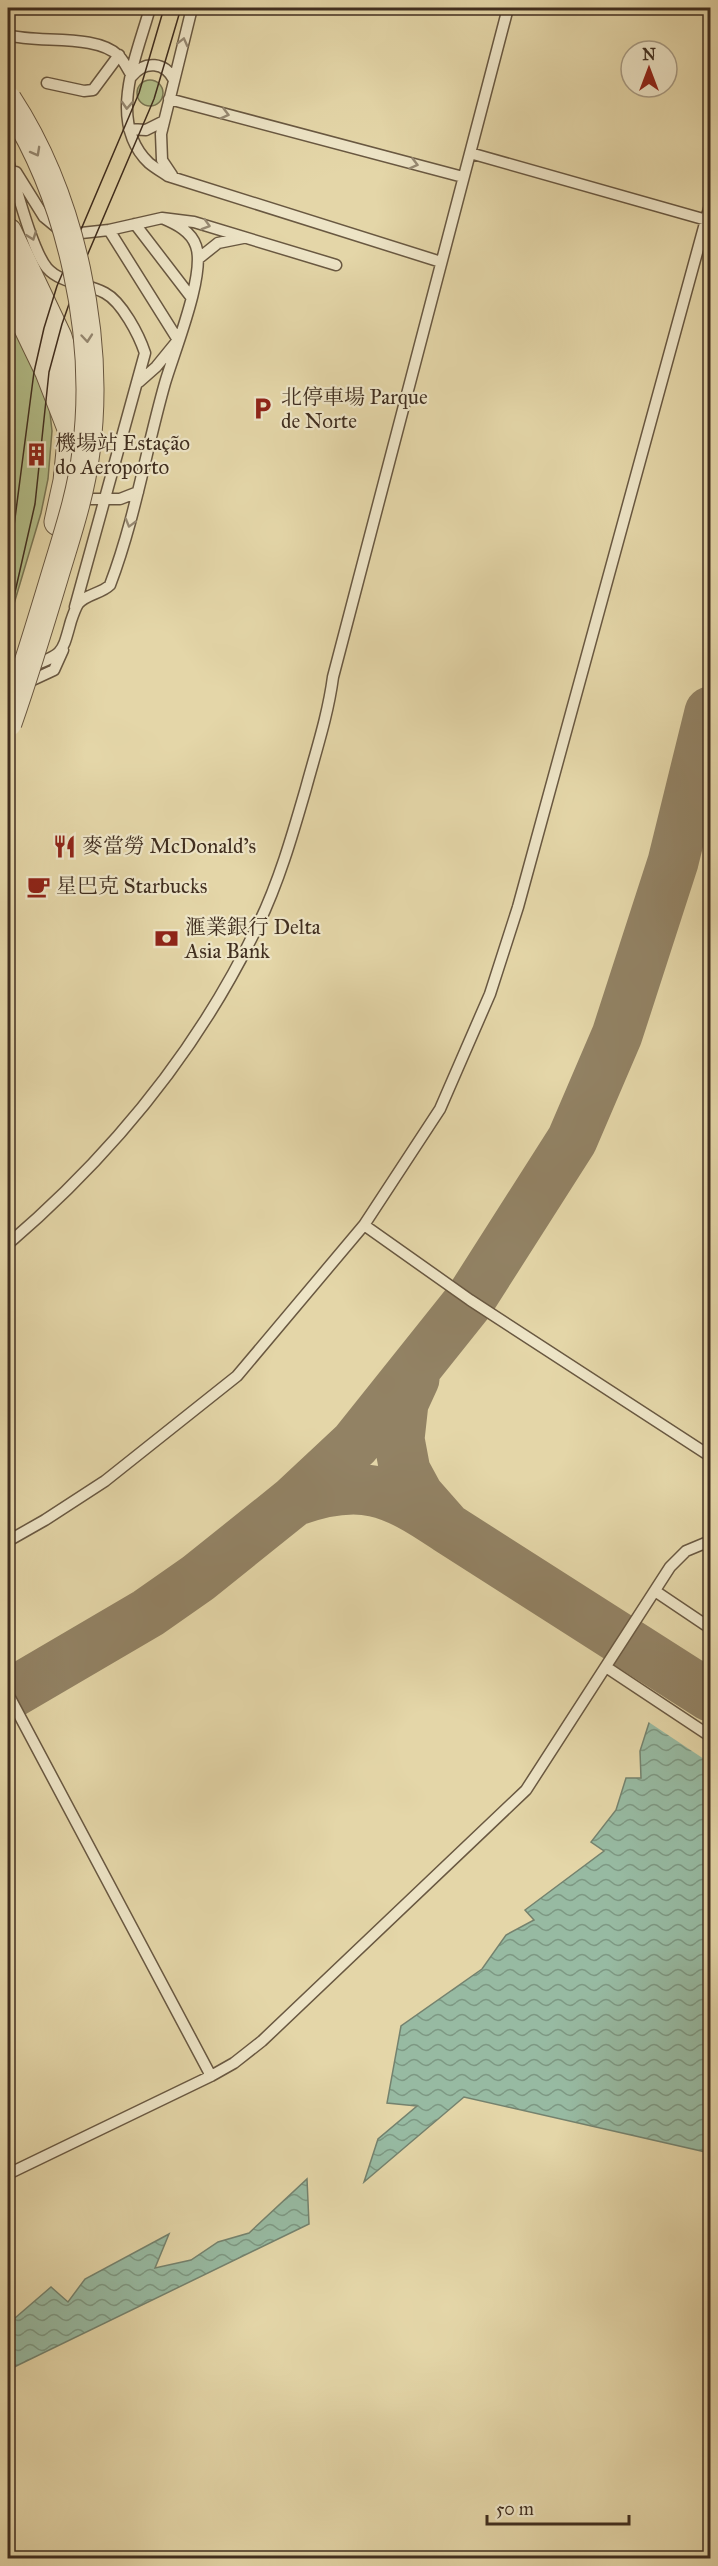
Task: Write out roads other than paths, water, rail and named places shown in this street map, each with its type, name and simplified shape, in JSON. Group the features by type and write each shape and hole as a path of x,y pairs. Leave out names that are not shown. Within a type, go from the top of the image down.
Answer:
{"street":[{"path":"8,100 47,172 71,238 85,326 90,402 86,455 72,517 8,723"},
{"path":"8,232 58,337 64,357 72,431 62,507 9,684"},
{"path":"8,287 50,372 72,431"}],"lane":[{"path":"150,8 127,96 126,120 134,143 148,162 174,178 441,262"},
{"path":"174,178 162,160 160,149 164,121 192,8"},
{"path":"8,1244 55,1203 121,1136 170,1073 216,1004 259,924 293,830 330,702 333,677 508,8"},
{"path":"8,35 84,42 105,48 119,56 132,76"},
{"path":"47,83 84,91 93,90 119,56"},
{"path":"132,76 143,66 151,64 165,68 174,81"},
{"path":"169,99 463,177"},
{"path":"129,129 146,130 164,121"},
{"path":"470,153 708,221"},
{"path":"8,160 51,226 72,234 109,230 162,218 194,222 336,265"},
{"path":"8,160 33,240 46,267 63,279 106,294 124,313 140,339 145,353 165,383"},
{"path":"8,1541 105,1481 237,1376 364,1225 440,1109 490,993 519,907 711,205"},
{"path":"75,610 85,598 105,590 110,585 191,297 198,259 197,247 190,235 178,225 162,218"},
{"path":"135,224 191,297"},
{"path":"109,230 178,340"},
{"path":"198,259 218,243 249,238"},
{"path":"139,382 156,367 178,340"},
{"path":"9,684 54,670 63,650 139,382 145,353"},
{"path":"62,507 69,501 83,498 129,497 138,492"},
{"path":"9,684 63,650"},
{"path":"364,1225 470,1300 711,1456"},
{"path":"8,2174 211,2076 234,2063 262,2041 526,1790 670,1567 686,1551 711,1541"},
{"path":"655,1592 711,1628"},
{"path":"606,1667 711,1736"},
{"path":"8,1694 211,2076"}],"water":[{"path":"710,1657 710,2153 464,2097 364,2182 378,2139 417,2106 387,2103 401,2026 482,1969 506,1935 534,1920 525,1910 604,1851 591,1842 616,1810 626,1778 641,1778 640,1751 649,1723"},
{"path":"307,2179 309,2224 8,2370 8,2324 51,2287 68,2302 85,2279 169,2234 155,2268 191,2260 218,2242 249,2233"}],"tram line":[{"path":"8,572 34,372 44,328 57,286 139,93 164,8"},
{"path":"8,623 35,504 49,372 62,324 81,270 154,99 181,8"}],"place":[{"name":"北停車場 Parque de Norte","path":"263,409"},
{"name":"機場站 Estação do Aeroporto","path":"37,455"},
{"name":"麥當勞 McDonald's","path":"64,846"},
{"name":"星巴克 Starbucks","path":"38,886"},
{"name":"滙業銀行 Delta Asia Bank","path":"167,939"}]}
